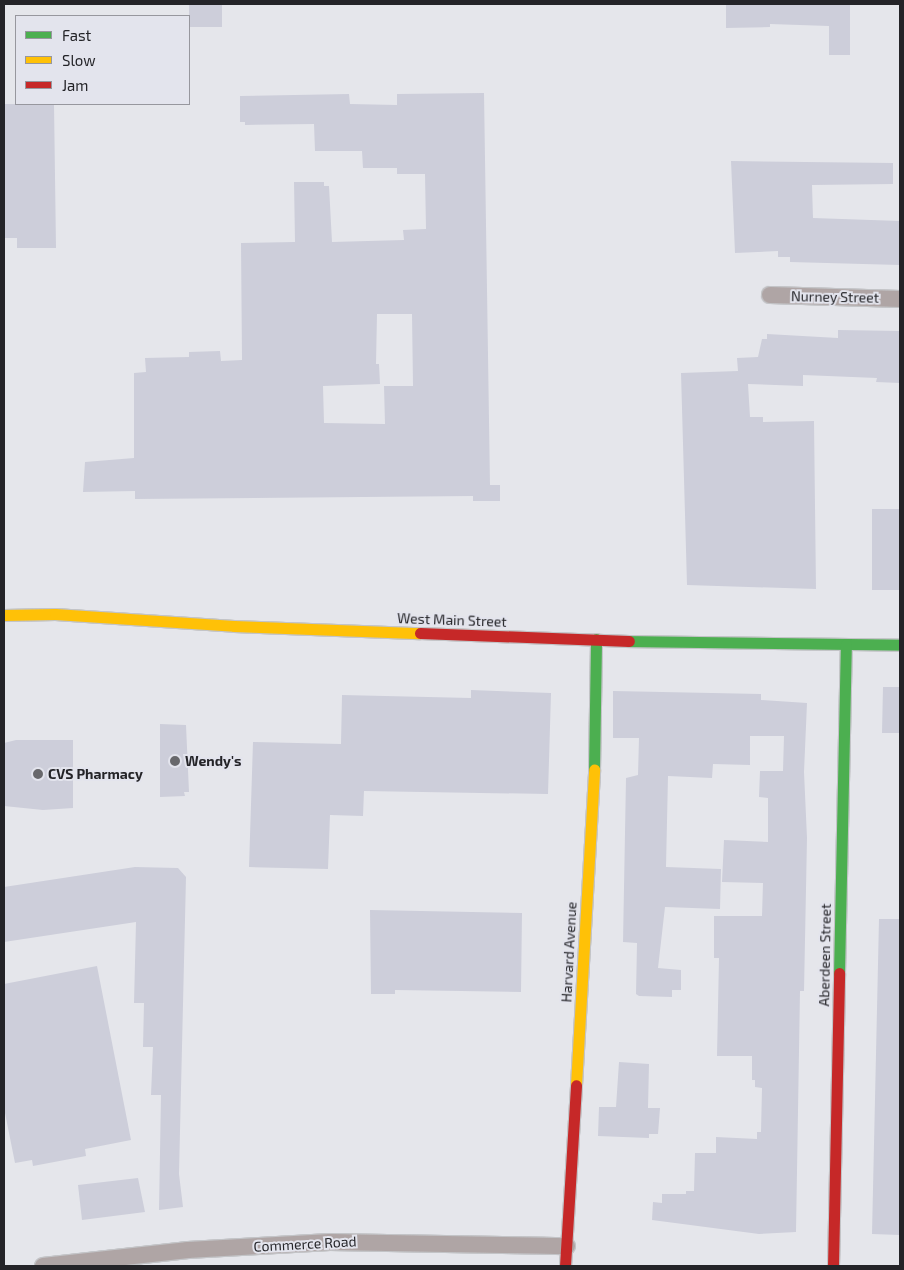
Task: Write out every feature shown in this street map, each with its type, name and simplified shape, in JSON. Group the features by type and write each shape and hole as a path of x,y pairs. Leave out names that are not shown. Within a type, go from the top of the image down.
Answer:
{"street":[{"name":"Nurney Street","path":"770,295 900,299"},
{"name":"West Main Street","path":"4,615 55,614 234,626 713,644 900,645"},
{"name":"Harvard Avenue","path":"565,1266 594,779 596,639"},
{"name":"Aberdeen Street","path":"833,1266 846,644"},
{"name":"Commerce Road","path":"43,1266 178,1251 330,1242 567,1246"}],"building":[{"path":"189,4 222,4 222,27 190,27"},
{"path":"726,4 850,4 850,55 829,55 829,26 770,24 770,27 726,28"},
{"path":"484,93 490,485 500,485 500,501 473,501 473,496 135,499 135,491 83,492 85,462 134,458 134,373 146,372 145,358 189,357 189,352 220,351 221,361 242,360 241,243 295,242 294,182 324,182 324,186 329,186 332,242 404,240 403,230 426,229 425,174 397,174 397,168 363,168 362,151 315,151 314,124 245,125 245,122 240,122 240,96 349,94 350,104 397,105 397,94","holes":["377,314 412,314 413,386 384,386 385,424 324,423 323,386 380,384 379,364 376,364"]},
{"path":"4,104 54,105 56,248 17,248 17,238 4,238"},
{"path":"731,161 893,163 893,184 812,185 813,218 900,221 900,265 790,262 790,257 778,257 778,251 735,253"},
{"path":"838,330 900,331 900,383 876,382 877,378 803,375 803,386 748,384 750,417 763,417 763,422 814,421 816,589 687,585 681,373 738,371 737,358 758,357 762,339 767,339 767,334 838,338"},
{"path":"872,509 900,509 900,590 872,590"},
{"path":"883,687 900,687 900,733 882,733"},
{"path":"471,690 551,693 548,794 364,791 363,816 330,815 328,869 249,867 253,742 341,744 342,695 471,698"},
{"path":"613,691 761,694 761,700 807,703 804,772 807,838 804,991 800,991 796,1232 759,1234 652,1220 653,1202 662,1203 662,1194 686,1194 686,1191 694,1191 695,1153 716,1153 716,1137 757,1139 757,1132 761,1132 762,1088 755,1087 755,1080 752,1080 752,1056 717,1056 719,958 714,958 714,916 762,916 763,883 722,882 724,840 768,842 768,798 759,797 760,771 783,771 784,736 750,736 750,765 713,764 712,778 668,776 666,867 721,869 720,909 665,907 658,968 681,970 681,990 672,990 672,997 639,996 636,994 637,943 623,942 626,778 638,775 639,738 613,738"},
{"name":"Wendy's","path":"160,724 186,725 189,792 184,792 185,796 160,797"},
{"name":"CVS Pharmacy","path":"16,740 73,740 73,808 43,810 4,806 4,743"},
{"path":"135,867 178,868 186,877 179,1174 183,1207 159,1210 161,1095 151,1095 153,1047 143,1047 144,1003 134,1003 136,922 4,942 4,887"},
{"path":"370,910 522,913 521,992 395,990 395,994 371,994"},
{"path":"879,919 900,919 900,1235 872,1234"},
{"path":"97,966 131,1140 85,1149 86,1156 33,1166 32,1160 15,1163 4,1108 4,984"},
{"path":"619,1062 649,1064 648,1108 660,1108 658,1134 649,1134 649,1138 598,1136 599,1107 616,1107"},
{"path":"138,1178 145,1212 82,1220 78,1185"}],"traffic: fast":[{"path":"594,770 596,639"},
{"path":"629,641 900,645"},
{"path":"839,973 846,644"}],"traffic: slow":[{"path":"4,615 55,614 234,626 420,633"},
{"path":"576,1085 594,770"}],"traffic: jam":[{"path":"420,633 629,641"},
{"path":"833,1266 839,973"},
{"path":"565,1266 576,1085"}],"place":[{"name":"Wendy's","path":"175,761"},
{"name":"CVS Pharmacy","path":"38,774"}]}
